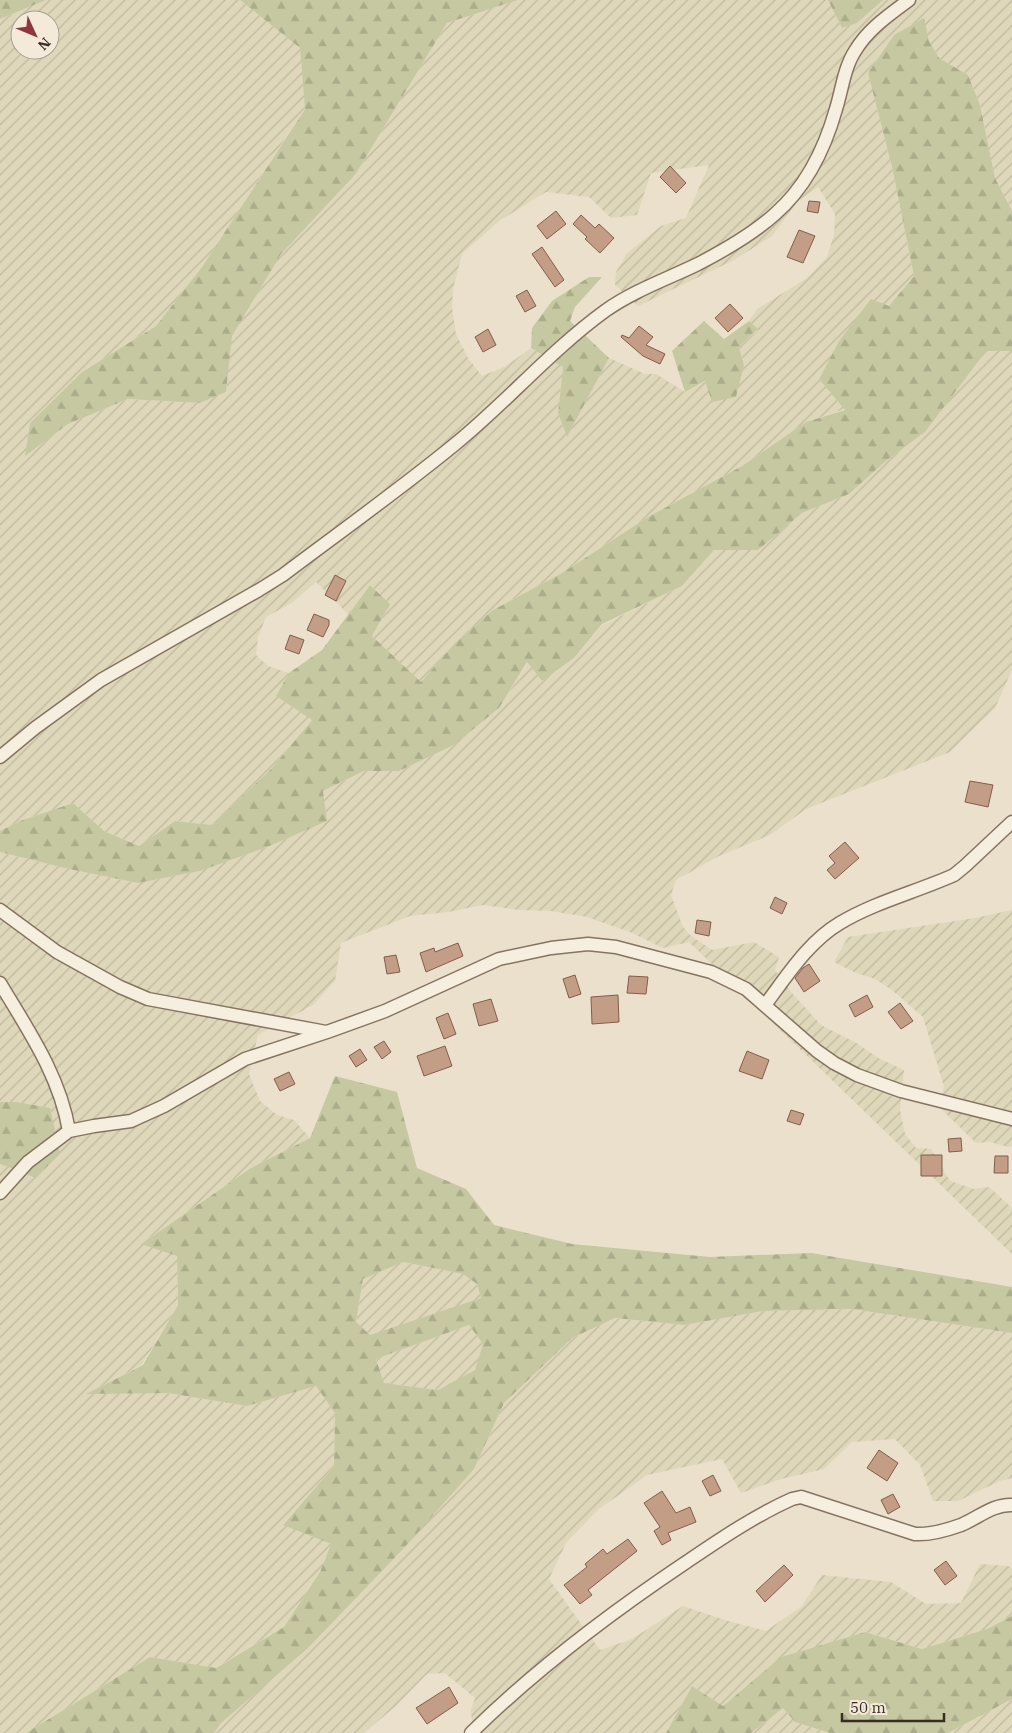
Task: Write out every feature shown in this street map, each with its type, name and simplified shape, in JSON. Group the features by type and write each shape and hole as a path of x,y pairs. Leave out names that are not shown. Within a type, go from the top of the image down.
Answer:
{"street":[{"path":"0,756 35,728 102,680 283,575 454,446 499,407 573,335 608,309 744,238 776,213 803,184 820,152 836,111 845,75 854,53 866,35 909,0"},
{"path":"765,1005 800,959 838,924 864,910 954,874 966,866 1012,822"},
{"path":"0,910 57,952 120,987 148,999 327,1032"},
{"path":"0,1193 28,1162 69,1131 131,1121 164,1106 245,1059 385,1011 499,959 551,948 588,944 616,946 711,972 746,989 817,1051 834,1063 857,1075 900,1092 1012,1119"},
{"path":"0,983 52,1076 65,1112 69,1131"},
{"path":"471,1733 501,1703 564,1649 723,1537 792,1499 801,1497 915,1534 925,1534 960,1525 996,1508 1012,1505"}],"shaded area":[{"path":"46,0 240,0 300,48 305,108 202,267 156,326 82,372 30,423 26,455 68,424 128,399 200,403 226,392 231,337 281,254 355,175 447,23 518,0 828,0 842,28 857,23 883,0 1012,0 1012,211 995,178 980,105 968,75 939,58 929,41 923,19 894,35 868,73 892,167 914,276 889,307 839,341 819,379 845,409 806,422 742,466 648,517 562,573 493,610 455,643 421,682 372,636 390,604 370,585 348,614 316,582 293,602 266,617 258,637 256,655 268,666 289,673 276,696 312,719 270,770 212,825 175,821 139,846 104,831 73,803 20,821 0,831 0,19 10,15 10,60 60,60 60,10 22,10","holes":["709,165 686,218 661,226 627,253 616,272 615,285 638,306 734,260 772,236 798,201 818,187 835,214 834,235 827,257 807,278 757,309 749,321 758,330 739,347 744,365 685,392 656,374 645,374 609,358 567,437 558,413 563,367 531,348 506,366 482,376 468,358 456,334 452,308 453,289 462,254 499,221 546,192 589,197 611,218 637,215 651,173"]},
{"path":"986,350 1012,351 1012,670 995,708 950,752 806,809 770,835 719,856 676,880 671,895 683,927 690,935 712,950 754,942 779,957 775,970 792,993 821,1025 858,1044 878,1058 904,1070 900,1110 905,1134 916,1148 931,1149 950,1181 974,1189 989,1187 1012,1208 1012,1254 689,942 663,948 630,932 587,917 551,911 519,910 483,905 448,912 410,916 341,943 335,981 313,1005 258,1035 249,1074 260,1101 277,1115 294,1120 310,1138 251,1168 142,1243 177,1256 178,1305 142,1365 88,1393 168,1393 247,1406 316,1386 335,1413 334,1466 283,1524 331,1544 320,1572 284,1627 215,1668 150,1657 26,1733 0,1733 0,1164 36,1178 50,1108 17,1102 0,1102 0,852 138,883 200,871 267,847 326,821 323,791 364,771 399,771 454,745 499,708 528,662 542,681 574,658 602,625 682,586 714,550 758,550 802,513 849,494 887,460 925,432"},
{"path":"1012,910 1012,1146 1008,1147 990,1142 976,1143 939,1107 944,1087 923,1017 892,990 875,979 856,973 834,962 848,937 975,918"},
{"path":"402,1262 463,1274 477,1284 481,1298 370,1336 356,1323 363,1279"},
{"path":"852,1309 1012,1333 1012,1478 1000,1481 958,1501 933,1501 920,1465 895,1439 852,1442 824,1469 781,1479 741,1493 722,1459 647,1475 599,1509 566,1543 549,1579 600,1650 632,1639 683,1606 766,1631 802,1606 822,1575 891,1582 926,1604 961,1603 980,1564 1008,1566 1012,1568 1012,1616 987,1629 922,1649 865,1632 781,1657 723,1706 692,1686 666,1733 469,1733 472,1721 471,1710 475,1698 445,1673 427,1674 396,1706 364,1733 214,1733 220,1723 474,1469 504,1403 572,1338 615,1318 684,1325 763,1311"},
{"path":"469,1325 483,1344 476,1370 438,1390 384,1383 376,1359"},
{"path":"1012,1699 1012,1733 948,1733"},
{"path":"783,1708 795,1722 830,1733 751,1733"}],"green space":[{"path":"0,0 46,0 22,10 10,10 10,15 0,19"},
{"path":"240,0 518,0 447,23 355,175 281,254 232,336 226,392 200,403 128,399 68,424 25,456 30,423 82,372 156,326 202,267 305,109 300,48"},
{"path":"828,0 883,0 857,23 842,28"},
{"path":"924,18 929,41 939,58 968,75 980,105 995,178 1012,211 1012,351 986,351 925,432 887,460 849,494 802,513 758,550 714,550 682,586 602,624 574,658 542,681 527,662 499,708 454,745 399,771 364,771 323,791 327,821 267,847 200,871 138,883 0,852 0,831 20,821 73,803 104,831 139,846 175,821 212,825 270,770 312,720 276,696 289,673 322,650 370,585 390,604 372,636 421,682 455,643 493,610 562,573 648,517 742,466 806,422 845,410 819,379 839,341 871,299 889,306 914,276 892,167 868,73 894,35"},
{"path":"589,277 602,277 575,307 570,321 609,358 567,437 558,413 563,367 531,348 532,328 552,301"},
{"path":"704,321 724,339 749,321 758,329 739,347 744,365 736,397 712,402 705,381 685,392 672,351"},
{"path":"335,1076 397,1092 417,1168 466,1189 494,1225 572,1244 710,1257 811,1253 1012,1287 1012,1333 852,1309 763,1311 684,1325 615,1318 572,1338 504,1403 474,1469 403,1549 308,1648 221,1723 214,1733 26,1733 150,1657 216,1668 284,1627 320,1572 331,1544 283,1525 334,1466 335,1413 316,1386 247,1406 168,1393 86,1394 143,1365 178,1305 177,1256 141,1244 251,1168 310,1138","holes":["403,1262 463,1274 477,1284 481,1298 370,1335 356,1322 363,1279","469,1325 483,1344 475,1370 438,1390 384,1383 376,1359"]},
{"path":"0,1102 17,1102 50,1108 60,1153 36,1178 0,1164"},
{"path":"1012,1616 1012,1699 948,1733 830,1733 795,1722 783,1708 751,1733 666,1733 692,1686 723,1706 781,1657 865,1632 922,1649 987,1629"}],"building":[{"path":"670,166 686,183 676,193 660,177"},
{"path":"809,201 820,202 818,213 807,211"},
{"path":"556,211 566,224 547,239 537,226"},
{"path":"581,215 595,228 599,224 614,238 600,253 573,224"},
{"path":"799,230 815,236 803,263 787,257"},
{"path":"542,247 564,280 555,287 532,254"},
{"path":"527,290 536,306 525,312 516,296"},
{"path":"730,304 743,318 728,332 715,318"},
{"path":"639,326 653,337 646,345 665,354 660,364 643,356 621,337 622,335 629,338"},
{"path":"488,329 496,345 483,352 475,337"},
{"path":"335,575 346,581 336,601 325,595"},
{"path":"314,614 329,620 329,625 323,637 307,630"},
{"path":"290,635 304,640 299,654 285,649"},
{"path":"970,781 993,785 988,807 965,802"},
{"path":"845,842 859,858 835,879 827,870 835,863 829,856"},
{"path":"775,897 787,903 782,914 770,908"},
{"path":"697,920 711,922 709,936 695,933"},
{"path":"458,943 463,956 426,972 420,953 434,948 435,952"},
{"path":"396,955 400,972 387,974 384,957"},
{"path":"809,964 820,981 804,992 795,978"},
{"path":"575,975 581,994 569,998 563,979"},
{"path":"629,976 648,977 646,994 627,993"},
{"path":"618,995 619,1022 592,1024 591,997"},
{"path":"867,995 873,1007 855,1017 849,1005"},
{"path":"491,999 498,1021 479,1026 473,1004"},
{"path":"900,1003 913,1021 901,1029 888,1012"},
{"path":"448,1013 456,1034 444,1039 436,1018"},
{"path":"384,1041 391,1052 382,1059 374,1047"},
{"path":"445,1046 452,1066 424,1076 417,1056"},
{"path":"360,1049 367,1060 356,1067 349,1056"},
{"path":"747,1051 769,1060 762,1079 739,1071"},
{"path":"289,1072 295,1084 280,1091 274,1079"},
{"path":"791,1110 804,1114 800,1125 787,1121"},
{"path":"961,1138 962,1151 949,1152 948,1139"},
{"path":"921,1155 942,1155 942,1176 921,1176"},
{"path":"995,1156 1008,1156 1008,1173 994,1173"},
{"path":"879,1450 898,1463 887,1481 867,1468"},
{"path":"713,1475 721,1491 710,1496 702,1481"},
{"path":"662,1491 676,1513 690,1507 696,1522 668,1533 671,1540 662,1545 654,1531 660,1527 644,1503"},
{"path":"893,1494 900,1507 888,1514 881,1500"},
{"path":"628,1539 637,1551 588,1590 592,1595 580,1604 564,1585 587,1567 585,1564 603,1549 607,1554"},
{"path":"946,1561 957,1576 945,1585 934,1570"},
{"path":"784,1565 793,1575 765,1602 756,1591"},
{"path":"449,1687 458,1703 427,1724 416,1708"}]}
